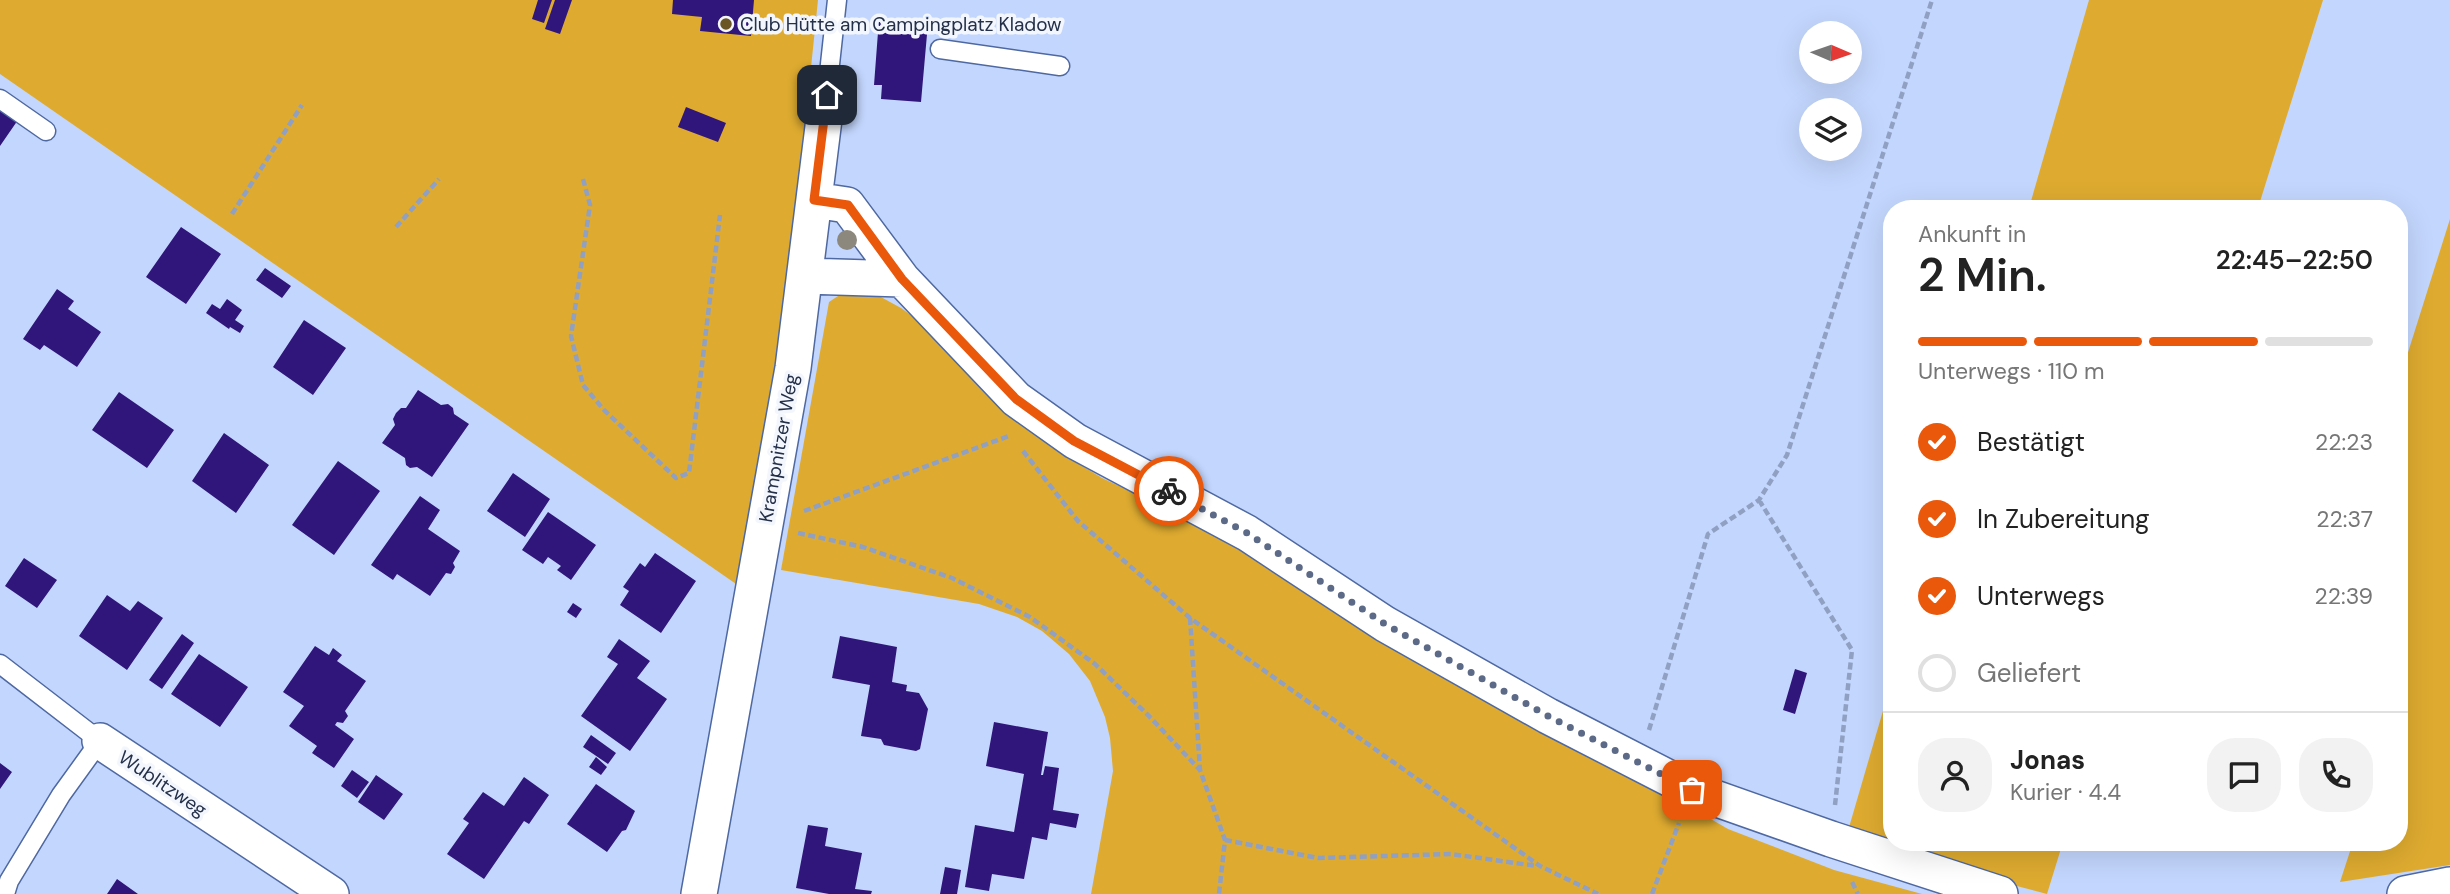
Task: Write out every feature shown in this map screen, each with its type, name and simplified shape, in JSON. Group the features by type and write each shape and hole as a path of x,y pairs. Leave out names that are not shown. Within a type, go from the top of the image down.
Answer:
{"street":[{"name":"Krampnitzer Weg","path":"699,894 793,368 824,119"},
{"path":"814,200 848,205 902,279 1016,399 1074,441 1247,533 1385,624 1639,764 1692,790 2000,894"},
{"path":"805,276 902,279"},
{"name":"Wublitzweg","path":"100,741 331,894"},
{"path":"2405,894 2450,885"}],"lane":[{"name":"Krampnitzer Weg","path":"824,119 837,0"},
{"path":"940,49 1060,66"},
{"path":"0,99 46,131"},
{"name":"Wublitzweg","path":"0,664 100,741"},
{"path":"5,894 9,881 61,795 100,741"}],"path":[{"path":"1639,764 1708,534 1759,500 1787,455 1932,0"},
{"path":"232,214 302,105"},
{"path":"396,228 439,179"},
{"path":"583,179 590,205 571,336 583,385 604,410 676,478 689,473 720,215"},
{"path":"763,525 1011,435 1003,425"},
{"path":"1020,446 1078,521 1190,618 1540,866 1598,894"},
{"path":"1759,500 1852,650 1831,839 1858,894"},
{"path":"763,525 863,547 952,578 1030,617 1095,664 1149,715 1200,770"},
{"path":"1190,618 1200,770 1225,840 1219,894"},
{"path":"1652,894 1692,790"},
{"path":"1225,840 1318,858 1451,854 1540,866"}],"shaded area":[{"path":"0,0 818,0 785,318 739,586 0,74"},
{"path":"2089,0 2323,0 2260,200 2031,200"},
{"path":"2450,219 2450,865 2340,882 2350,851 2408,851 2408,352"},
{"path":"844,292 879,296 901,308 934,332 1007,412 1051,447 1102,478 1206,527 1728,829 1834,870 1922,894 1091,894 1113,771 1110,738 1105,717 1090,681 1069,654 1042,631 1017,617 979,604 781,570 829,302"},
{"path":"1883,711 1883,851 1845,841"},
{"path":"1883,851 2060,851 2047,894"}],"building":[{"path":"538,0 552,0 544,23 532,19"},
{"path":"555,0 572,0 560,34 545,29"},
{"name":"Club Hütte am Campingplatz Kladow","path":"673,0 754,0 751,36 700,31 702,17 672,14"},
{"path":"879,19 928,23 921,102 881,99 882,85 874,85"},
{"path":"0,102 20,117 0,146"},
{"path":"686,107 726,123 718,142 678,127"},
{"path":"181,227 221,254 186,304 146,277"},
{"path":"265,268 291,286 282,298 256,280"},
{"path":"57,289 74,301 68,309 101,332 77,367 44,345 40,350 23,339"},
{"path":"227,299 242,310 235,320 244,326 240,333 230,327 229,329 206,313 212,304 220,309"},
{"path":"304,320 346,348 313,395 273,367"},
{"path":"418,390 441,405 448,404 453,408 454,414 469,424 432,477 417,467 410,468 406,465 405,458 382,443 395,425 393,419 396,413 401,408 406,408"},
{"path":"119,392 174,430 147,468 92,430"},
{"path":"224,433 269,465 236,513 192,481"},
{"path":"338,461 380,491 334,555 292,525"},
{"path":"513,473 550,499 525,537 487,511"},
{"path":"420,496 440,510 428,529 460,551 453,563 455,567 451,574 446,573 430,596 397,574 393,580 371,565"},
{"path":"548,512 596,545 571,580 557,570 561,566 548,557 543,564 522,550"},
{"path":"655,553 696,581 661,633 620,605 629,591 623,587 640,563 645,567"},
{"path":"24,558 57,580 37,608 5,586"},
{"path":"107,595 130,611 138,601 163,618 127,670 79,636"},
{"path":"573,603 582,609 576,618 567,612"},
{"path":"182,634 194,643 162,689 149,680"},
{"path":"840,636 897,647 892,682 907,685 906,691 919,693 928,709 920,749 916,751 884,745 881,739 861,736 870,685 832,678"},
{"path":"619,639 650,661 637,678 667,699 630,751 581,716 618,664 607,657"},
{"path":"315,646 329,655 333,648 342,655 337,661 366,681 345,711 348,716 343,723 337,722 335,725 354,739 334,768 312,753 317,746 289,726 304,706 283,692"},
{"path":"199,654 248,687 220,727 171,694"},
{"path":"1795,669 1807,673 1795,714 1783,710"},
{"path":"994,722 1048,732 1041,775 1045,766 1059,768 1053,810 1079,814 1076,828 1050,823 1047,840 1032,837 1024,879 992,874 989,891 965,887 975,825 1014,832 1024,774 986,766"},
{"path":"591,735 616,753 608,764 583,747"},
{"path":"596,757 607,767 601,775 589,767"},
{"path":"0,763 12,772 0,789"},
{"path":"352,770 369,782 357,798 341,786"},
{"path":"376,775 403,794 384,820 358,802"},
{"path":"524,777 549,795 529,824 524,821 484,879 447,854 469,823 463,819 483,792 504,806"},
{"path":"596,784 635,811 626,830 622,831 607,852 567,824"},
{"path":"808,825 828,828 825,846 862,853 855,889 872,891 871,894 829,894 796,888"},
{"path":"945,867 961,870 957,894 940,894"},
{"path":"117,879 138,894 107,894"}],"way so far":[{"path":"1169,491 1247,533 1385,624 1548,716 1692,790"}],"place":[{"name":"Club Hütte am Campingplatz Kladow","path":"726,24"}],"route":[{"path":"827,95 814,200 848,205 902,279 1016,399 1074,441 1169,491"}]}
